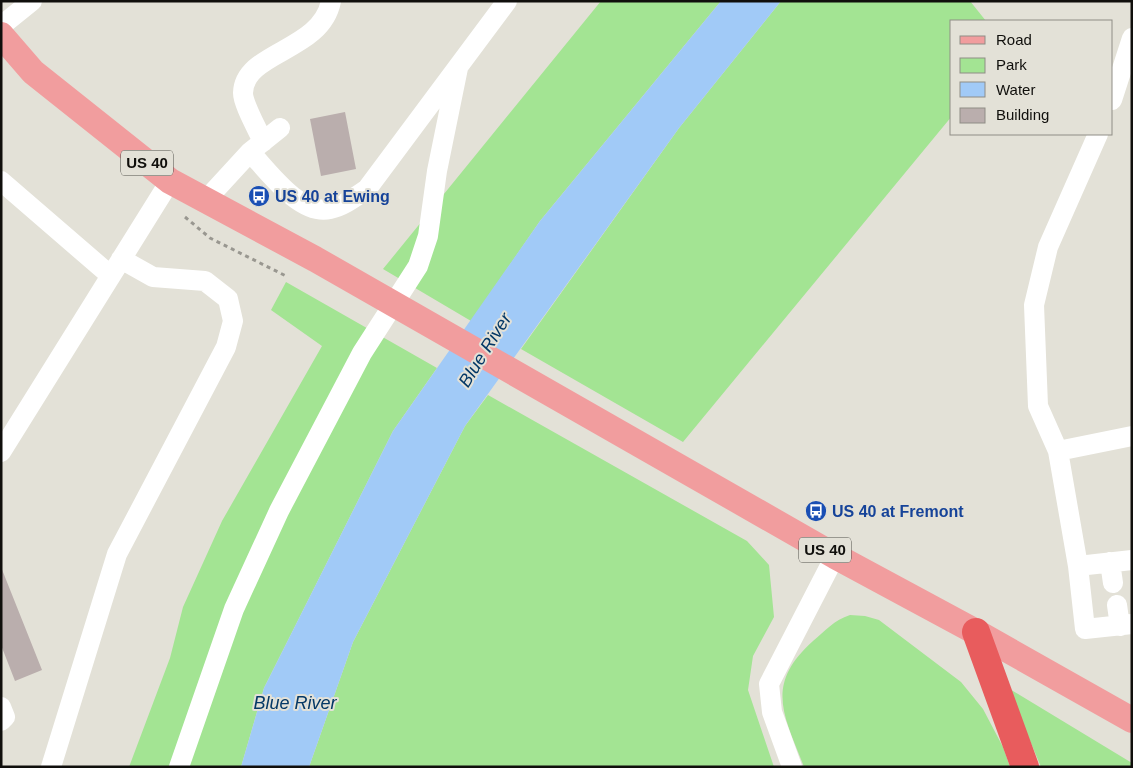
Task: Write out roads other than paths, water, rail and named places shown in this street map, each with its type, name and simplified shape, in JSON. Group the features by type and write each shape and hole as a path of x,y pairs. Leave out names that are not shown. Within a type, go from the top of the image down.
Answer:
{"highway":[{"path":"976,632 1025,767"}],"main road":[{"name":"US 40","path":"1,35 33,72 165,190 205,201 315,259 676,463 835,556 976,632 1132,720"}],"street":[{"path":"1,26 32,1"},
{"path":"331,1 328,14 316,30 256,67 245,79 242,95 256,147 289,193 306,207 328,210 347,203 367,189 507,1"},
{"path":"1113,97 1132,38"},
{"path":"179,767 234,609 279,511 362,353 418,266 428,236 437,170 458,68"},
{"path":"205,201 256,147 280,128"},
{"path":"1098,135 1048,247 1034,306 1038,406 1058,451 1078,566 1085,629 1126,625 1116,604"},
{"path":"1,180 116,268 153,277 205,281 228,298 233,321 226,347 117,554 52,767"},
{"path":"1,452 165,190"},
{"path":"1058,451 1132,436"},
{"path":"792,767 772,712 769,684 835,556"},
{"path":"1078,566 1132,560"},
{"path":"1110,562 1114,583"},
{"path":"1,707 5,717 1,721"}],"water":[{"name":"Blue River","path":"721,1 781,1 679,128 465,426 353,642 309,767 241,767 264,688 393,431 540,221"}],"place":[{"name":"US 40 at Ewing","path":"259,196"},
{"name":"US 40 at Fremont","path":"816,511"}]}
